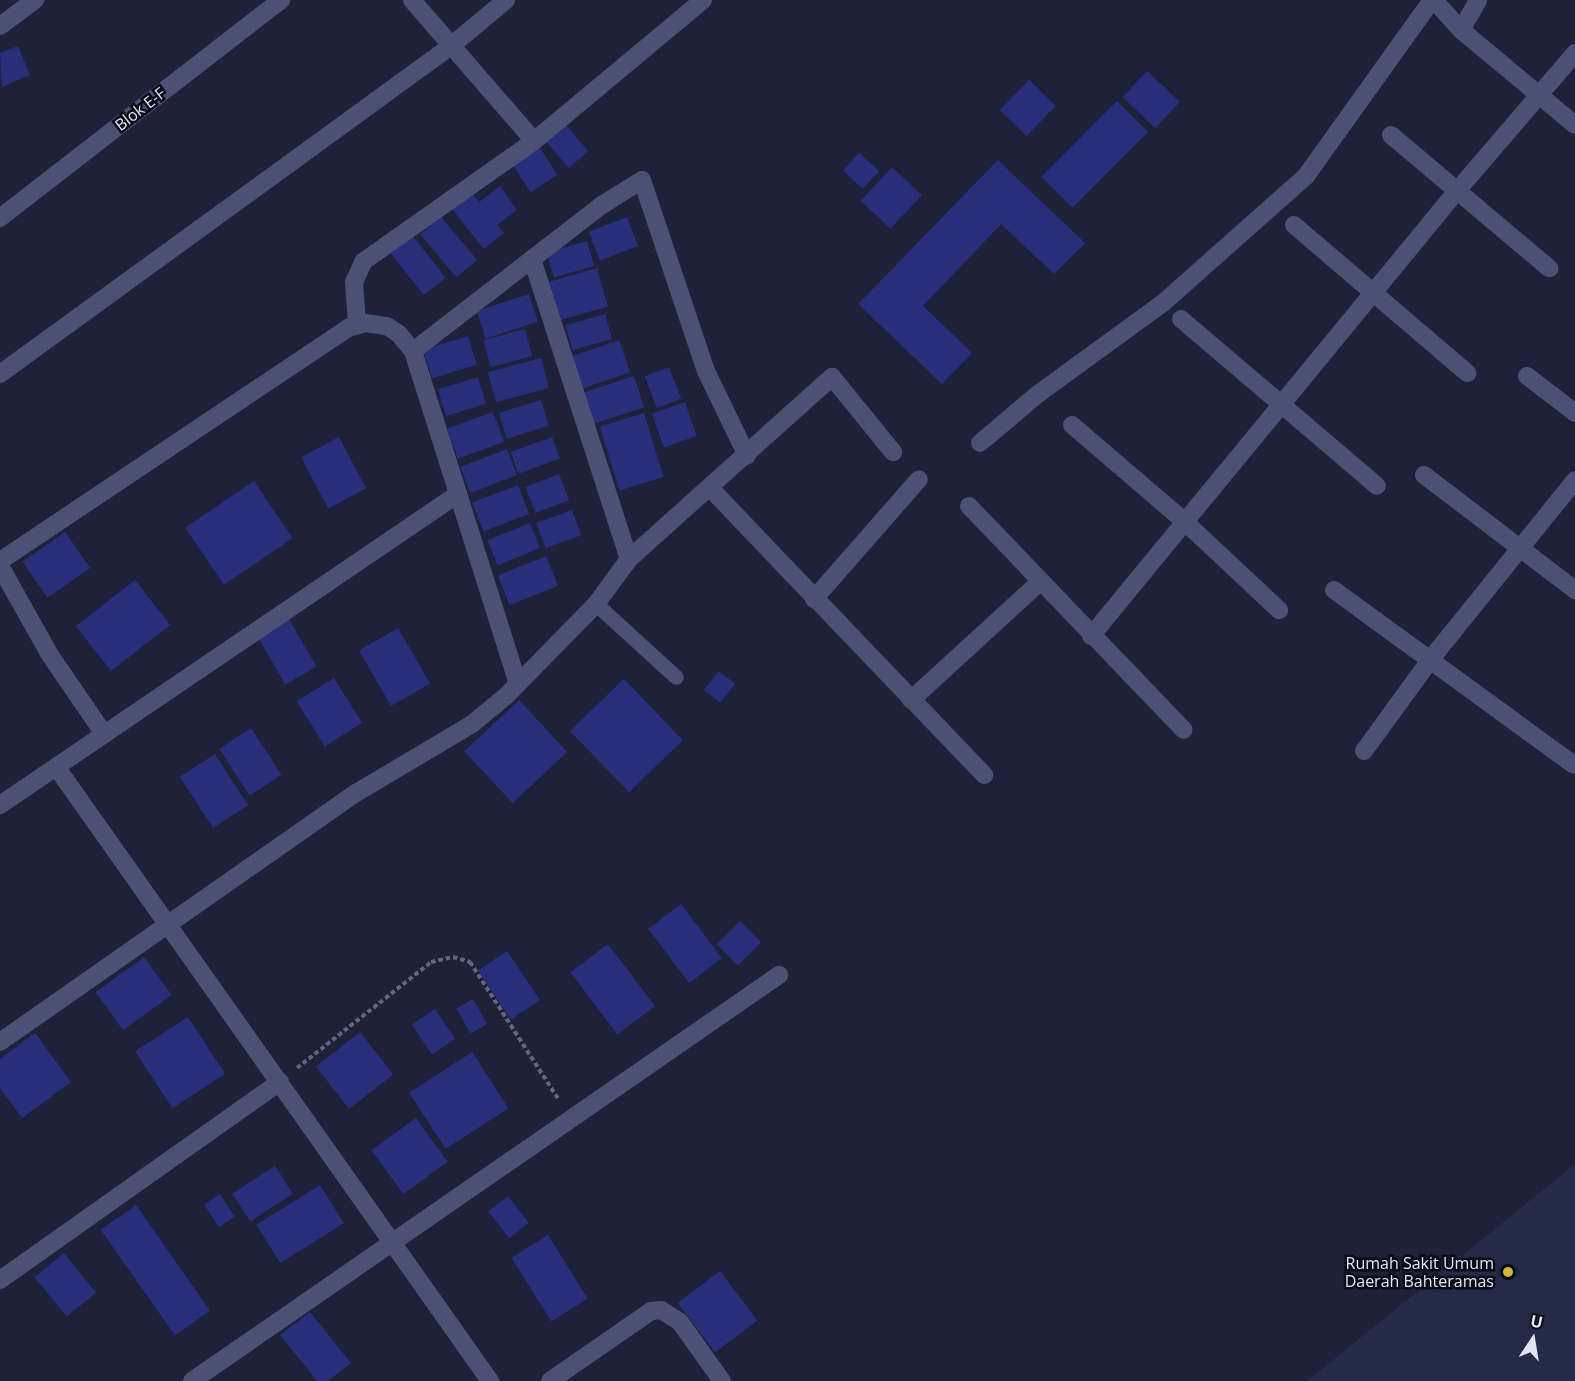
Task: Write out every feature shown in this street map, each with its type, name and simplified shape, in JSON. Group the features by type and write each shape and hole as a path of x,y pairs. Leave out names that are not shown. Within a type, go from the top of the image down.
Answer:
{"street":[{"path":"0,26 34,0"},
{"name":"Blok E-F","path":"0,218 281,0"},
{"path":"412,0 534,141"},
{"path":"0,374 451,46 506,0"},
{"path":"357,324 354,282 364,261 534,141 703,0"},
{"path":"980,443 1038,394 1163,303 1306,176 1433,0 1461,30 1575,125"},
{"path":"1461,30 1478,0"},
{"path":"1091,636 1456,192 1575,53"},
{"path":"1391,135 1548,268"},
{"path":"413,351 623,189 642,180 706,371 747,456"},
{"path":"1294,225 1467,373"},
{"path":"532,259 629,559"},
{"path":"1181,319 1377,486"},
{"path":"0,561 357,324 387,326 399,334 413,351 517,681"},
{"path":"1527,376 1575,413"},
{"path":"0,1042 168,927 356,793 472,724 507,695 517,681 596,604 629,559 747,456 832,377 893,452"},
{"path":"1072,425 1185,522 1279,610"},
{"path":"1424,475 1575,590"},
{"path":"814,599 919,479"},
{"path":"1364,751 1430,660 1575,480"},
{"path":"710,488 984,775"},
{"path":"0,805 458,494"},
{"path":"969,506 1091,636 1184,730"},
{"path":"0,566 50,655 104,734"},
{"path":"911,700 1040,582"},
{"path":"1334,590 1573,764"},
{"path":"57,768 280,1082 391,1246 490,1381"},
{"path":"192,1381 391,1246 779,975"},
{"path":"0,1280 280,1082"},
{"path":"550,1381 651,1311 661,1310 680,1322 722,1381"}],"lane":[{"path":"596,604 676,677"}],"path":[{"path":"280,1082 431,962 453,957 470,962 572,1120"}],"shaded area":[{"name":"Rumah Sakit Umum Daerah Bahteramas","path":"1575,1164 1575,1381 1307,1381"}],"building":[{"path":"18,46 30,75 2,87 0,53"},
{"path":"1147,71 1180,102 1155,128 1122,97"},
{"path":"1029,80 1056,106 1026,136 1000,110"},
{"path":"1117,101 1148,132 1072,208 1041,177"},
{"path":"564,123 588,151 569,168 544,140"},
{"path":"533,137 558,175 531,192 506,154"},
{"path":"859,153 879,171 863,189 843,171"},
{"path":"998,160 1085,243 1054,274 1001,224 923,306 972,353 942,384 858,304"},
{"path":"892,167 922,195 891,229 861,201"},
{"path":"500,186 517,210 497,225 504,233 484,249 447,203 467,187 479,202"},
{"path":"441,217 477,260 456,277 420,234"},
{"path":"627,217 638,246 600,261 589,232"},
{"path":"413,236 446,278 424,295 391,253"},
{"path":"587,241 594,266 554,278 547,253"},
{"path":"597,268 608,306 560,320 549,282"},
{"path":"529,294 538,322 486,339 477,311"},
{"path":"605,314 612,339 573,350 566,325"},
{"path":"525,329 532,356 491,367 483,340"},
{"path":"468,336 477,365 432,378 423,350"},
{"path":"619,340 630,372 581,389 570,357"},
{"path":"541,358 549,388 496,402 488,372"},
{"path":"669,367 681,399 657,408 645,376"},
{"path":"634,376 644,407 593,424 583,393"},
{"path":"478,377 486,404 446,416 438,389"},
{"path":"541,400 549,426 507,439 499,413"},
{"path":"685,402 697,436 664,447 652,413"},
{"path":"493,412 504,442 458,459 447,429"},
{"path":"644,413 664,477 620,491 600,426"},
{"path":"339,437 366,488 328,508 301,457"},
{"path":"552,437 560,459 519,474 511,452"},
{"path":"507,449 517,475 470,493 460,467"},
{"path":"559,474 569,500 535,513 525,487"},
{"path":"254,481 293,538 224,585 185,527"},
{"path":"518,485 529,514 483,532 472,503"},
{"path":"572,510 581,535 546,548 536,523"},
{"path":"530,523 540,548 497,565 487,540"},
{"path":"65,532 90,568 48,598 22,562"},
{"path":"546,556 558,586 510,605 498,575"},
{"path":"135,580 170,625 111,671 76,626"},
{"path":"286,614 316,667 285,685 255,632"},
{"path":"398,628 430,683 391,706 359,650"},
{"path":"719,671 735,684 720,703 704,690"},
{"path":"334,678 362,723 325,746 297,701"},
{"path":"624,679 683,740 629,792 570,731"},
{"path":"519,700 567,752 513,803 464,751"},
{"path":"251,728 281,775 250,796 219,749"},
{"path":"215,754 248,805 213,828 180,777"},
{"path":"681,904 722,958 689,983 648,929"},
{"path":"740,921 761,942 738,966 717,944"},
{"path":"608,944 655,1006 617,1035 570,972"},
{"path":"507,951 540,1000 511,1019 478,971"},
{"path":"144,957 172,995 123,1030 95,992"},
{"path":"473,999 487,1024 470,1034 456,1008"},
{"path":"435,1009 455,1039 432,1055 412,1025"},
{"path":"188,1017 225,1074 172,1108 135,1051"},
{"path":"360,1032 393,1075 349,1109 316,1066"},
{"path":"35,1033 71,1082 22,1118 0,1088 0,1059"},
{"path":"472,1052 508,1108 446,1149 409,1093"},
{"path":"416,1118 448,1162 403,1194 372,1150"},
{"path":"275,1166 293,1194 250,1221 232,1194"},
{"path":"320,1185 344,1223 280,1263 256,1225"},
{"path":"220,1194 235,1217 219,1227 204,1204"},
{"path":"508,1196 529,1223 509,1238 488,1211"},
{"path":"136,1205 210,1311 175,1335 101,1230"},
{"path":"548,1235 588,1299 551,1321 512,1258"},
{"path":"64,1253 96,1293 67,1317 34,1277"},
{"path":"720,1271 757,1321 715,1352 678,1303"},
{"path":"310,1312 351,1363 328,1381 317,1381 280,1335"}],"place":[{"name":"Rumah Sakit Umum Daerah Bahteramas","path":"1508,1272"}]}
